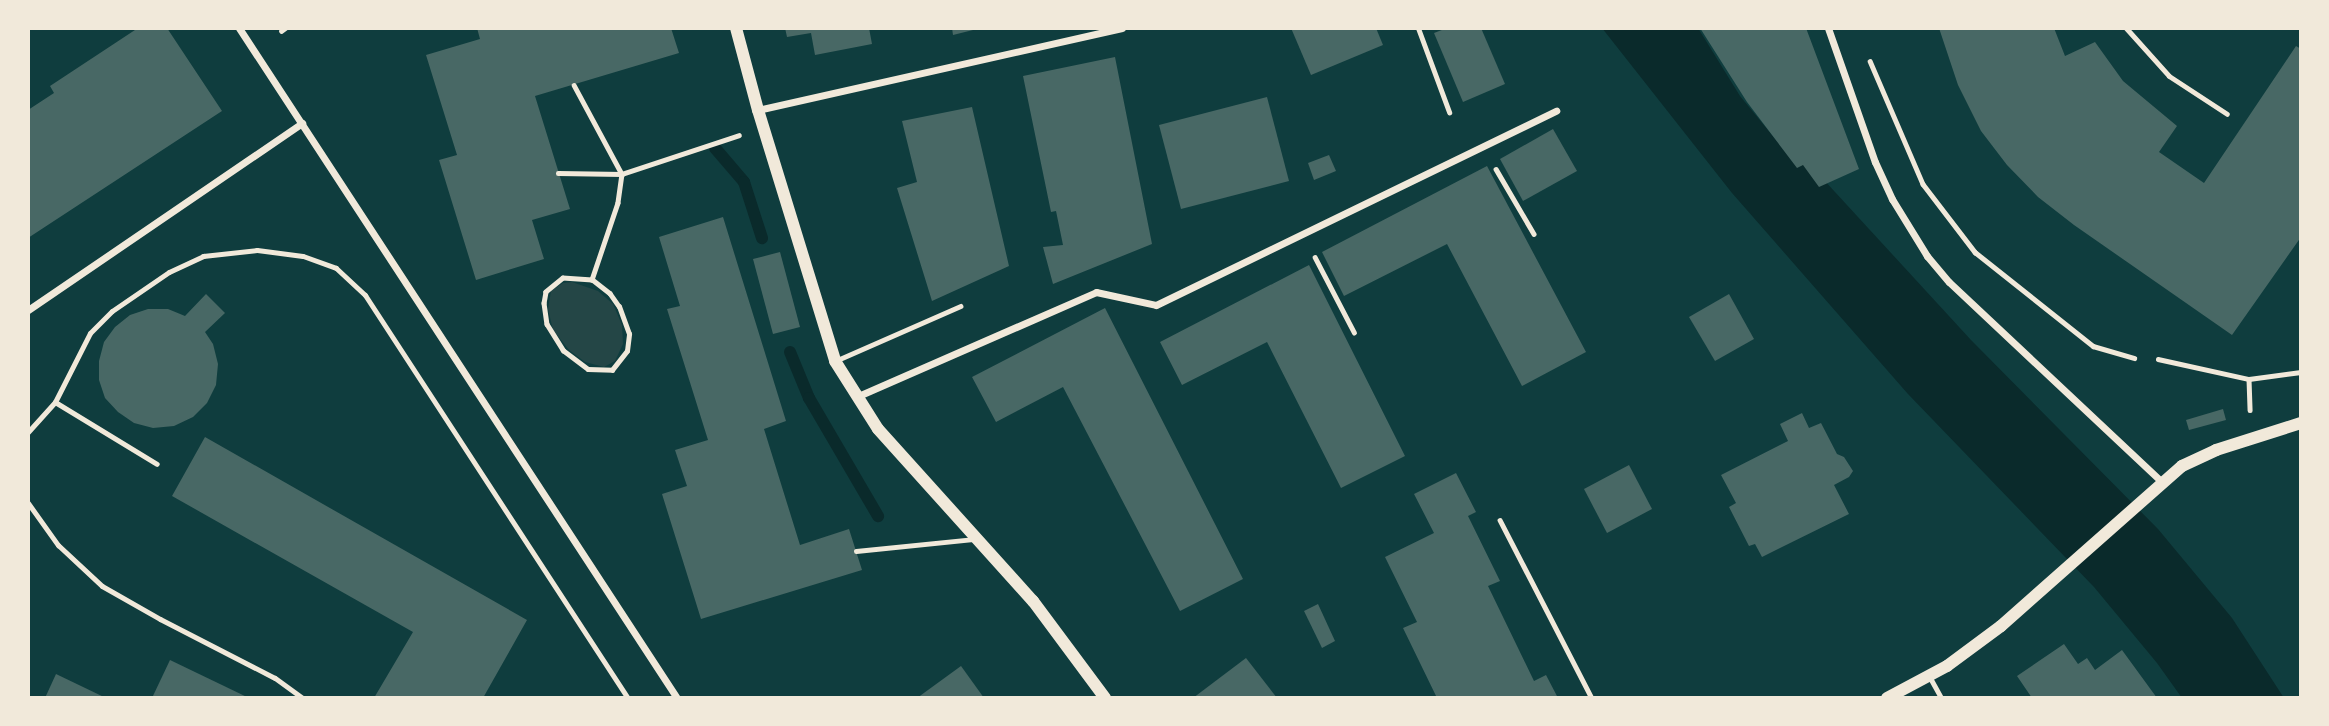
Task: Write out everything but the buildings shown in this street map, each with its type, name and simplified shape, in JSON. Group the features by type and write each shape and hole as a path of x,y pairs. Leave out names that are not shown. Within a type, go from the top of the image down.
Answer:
{"street":[{"path":"239,28 677,698"},
{"path":"736,28 763,127 835,361 878,429 1033,601 1105,698"},
{"path":"758,110 1122,28"},
{"path":"1828,28 1875,162 1892,199 1927,256 1959,291 2161,481"},
{"path":"856,397 1096,292 1156,305 1556,111"},
{"path":"28,310 302,123"},
{"path":"1887,698 1929,676 2001,626 2161,481 2204,454 2301,423"}],"lane":[{"path":"1418,28 1449,111"},
{"path":"2126,28 2169,76 2227,114"},
{"path":"28,432 55,402 90,333 112,311 169,272 203,256 257,250 303,256 336,268 365,295 628,698"},
{"path":"835,361 960,306"},
{"path":"55,402 157,464"},
{"path":"28,503 58,545 102,586 275,678 303,698"},
{"path":"856,551 979,539"},
{"path":"1929,676 1941,698"}],"path":[{"path":"1867,54 1923,184 1975,251 2092,346 2134,358"},
{"path":"574,85 622,174 618,203 592,280"},
{"path":"558,173 622,174 763,127"},
{"path":"1483,147 1534,234"},
{"path":"1303,234 1354,332"},
{"path":"563,278 592,280 610,294 619,307 629,334 627,351 612,370 588,369 576,362 554,339 547,324 544,303 546,292 554,284 563,278"},
{"path":"2158,359 2249,379 2301,372"},
{"path":"1500,520 1592,698"}],"shaded area":[{"path":"1602,28 1698,28 1740,96 1791,158 1801,155 1971,340 2158,529 2232,618 2284,698 2182,698 2157,663 2094,587 1908,394 1732,193"},
{"path":"572,282 598,291 613,304 622,325 623,344 615,361 604,367 585,362 569,350 553,330 548,309 551,291 563,283"}],"waterway":[{"path":"715,148 744,182 762,238"},
{"path":"790,352 809,398 878,516"}]}
